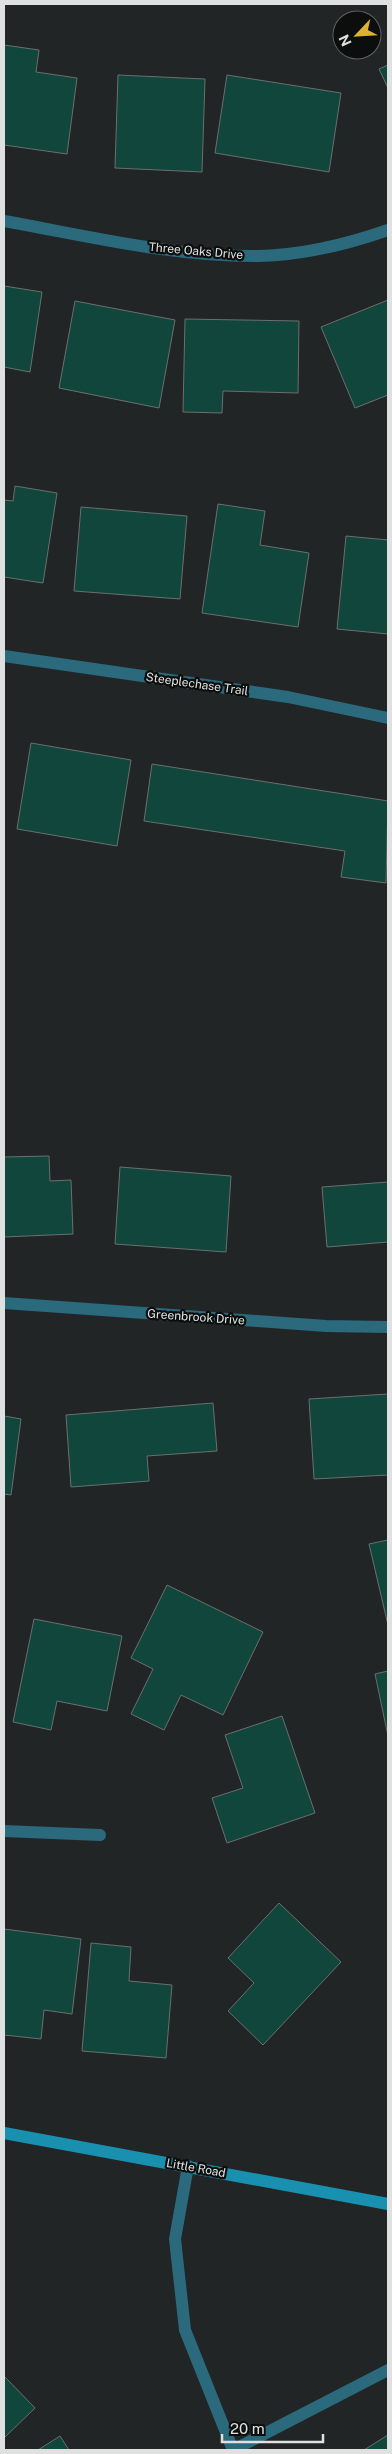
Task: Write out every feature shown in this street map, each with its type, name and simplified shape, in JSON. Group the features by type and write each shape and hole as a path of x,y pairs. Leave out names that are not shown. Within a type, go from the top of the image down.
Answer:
{"street":[{"name":"Three Oaks Drive","path":"4,221 167,251 260,256 325,248 388,230"},
{"name":"Steeplechase Trail","path":"4,656 288,697 388,718"},
{"name":"Greenbrook Drive","path":"4,1303 326,1326 388,1327"},
{"path":"4,1831 100,1835"},
{"name":"Little Road","path":"4,2133 388,2204"},
{"path":"188,2166 175,2239 185,2330 233,2450 388,2370"}],"building":[{"path":"4,45 39,50 36,72 77,78 67,154 4,145"},
{"path":"388,65 388,88 379,69"},
{"path":"118,75 205,79 202,172 115,168"},
{"path":"227,75 341,93 329,172 215,153"},
{"path":"4,286 42,292 30,372 4,367"},
{"path":"388,300 388,395 355,408 321,327"},
{"path":"75,301 175,320 159,408 59,388"},
{"path":"185,319 299,321 298,393 223,391 222,413 183,412"},
{"path":"15,486 57,493 43,583 4,577 4,500 13,501"},
{"path":"218,504 265,511 260,545 309,553 298,627 202,613"},
{"path":"81,507 187,516 180,599 74,591"},
{"path":"346,536 388,540 388,634 337,629"},
{"path":"31,743 131,760 117,846 17,829"},
{"path":"152,764 388,801 386,883 341,877 345,851 144,821"},
{"path":"49,1156 50,1181 71,1180 73,1234 4,1237 4,1157"},
{"path":"120,1167 231,1176 226,1252 115,1244"},
{"path":"388,1182 388,1242 327,1247 322,1187"},
{"path":"388,1394 388,1475 314,1479 309,1399"},
{"path":"213,1403 217,1451 147,1456 149,1481 71,1487 66,1415"},
{"path":"4,1416 21,1419 11,1495 4,1494"},
{"path":"388,1540 388,1625 369,1544"},
{"path":"167,1585 263,1632 223,1715 181,1695 164,1730 131,1714 153,1669 131,1658"},
{"path":"34,1619 122,1636 107,1711 57,1701 51,1730 13,1722"},
{"path":"388,1671 388,1736 375,1674"},
{"path":"282,1716 315,1813 227,1843 212,1798 243,1788 225,1735"},
{"path":"279,1903 341,1962 263,2045 228,2011 254,1983 228,1958"},
{"path":"4,1929 81,1939 72,2014 44,2010 41,2039 4,2035"},
{"path":"91,1943 131,1947 129,1981 172,1985 166,2058 82,2051"},
{"path":"4,2376 35,2408 4,2438"},
{"path":"388,2435 388,2450 364,2450"},
{"path":"60,2436 69,2450 38,2450"}]}
